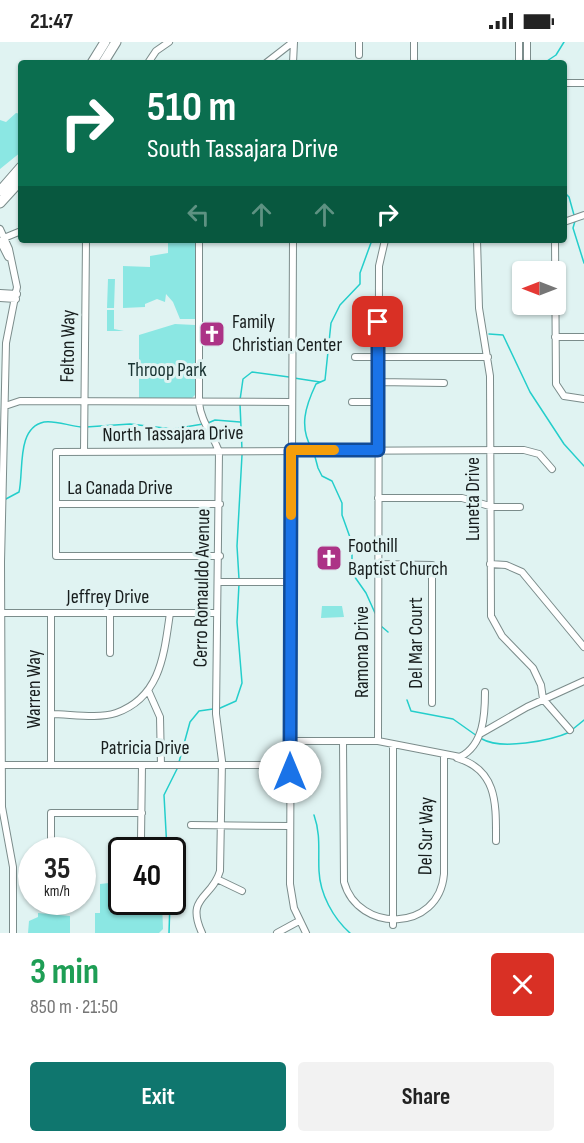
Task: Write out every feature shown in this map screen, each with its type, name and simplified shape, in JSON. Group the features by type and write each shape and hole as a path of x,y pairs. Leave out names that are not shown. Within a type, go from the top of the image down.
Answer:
{"highway":[{"path":"94,60 105,42"},
{"path":"105,60 116,42"},
{"path":"0,190 18,170"},
{"path":"0,203 18,183"}],"street":[{"path":"150,60 156,51 169,42"},
{"path":"270,60 293,42"},
{"path":"293,42 293,60"},
{"path":"359,42 359,55"},
{"path":"414,42 414,60"},
{"path":"519,42 519,60"},
{"path":"527,42 527,60"},
{"path":"567,83 584,83"},
{"path":"567,221 584,215"},
{"path":"0,229 2,240 14,266 17,296 6,343 1,472 2,807 13,867 13,933"},
{"path":"2,240 18,232"},
{"name":"Felton Way","path":"84,452 86,243"},
{"name":"Cerro Romauldo Avenue","path":"199,243 199,403 204,424 214,437 219,452 220,582 217,613 216,714 221,736 222,765 221,866 217,879"},
{"path":"293,243 290,402 291,892 299,921 306,933"},
{"name":"Ramona Drive","path":"378,741 379,266 384,243"},
{"name":"Luneta Drive","path":"477,243 478,308 488,357 490,608 493,623 502,636 533,668 543,699 570,730"},
{"path":"555,243 555,373 561,394 584,399"},
{"path":"0,293 17,296"},
{"path":"0,298 17,296"},
{"path":"555,337 584,337"},
{"path":"355,357 488,357"},
{"path":"378,382 444,383"},
{"path":"5,406 20,401 290,402"},
{"path":"352,402 378,402"},
{"name":"North Tassajara Drive","path":"56,504 56,452 490,450 534,452 552,469"},
{"path":"378,498 462,498 489,506 520,507"},
{"path":"56,504 56,556 220,556"},
{"name":"La Canada Drive","path":"56,504 220,504"},
{"name":"Del Mar Court","path":"378,564 432,565 432,703"},
{"path":"489,564 506,565 522,572 584,647"},
{"path":"220,582 290,582"},
{"name":"Jeffrey Drive","path":"1,613 217,613"},
{"name":"Warren Way","path":"51,613 51,765"},
{"path":"110,613 110,653"},
{"path":"51,714 116,713 136,701 148,690 161,669 170,613"},
{"path":"477,736 543,699 584,681"},
{"path":"148,690 160,717 162,765"},
{"path":"454,757 466,753 484,721 484,692"},
{"path":"290,741 378,741 454,757 478,769 490,783 496,802 496,841"},
{"path":"343,741 343,874 346,890 353,904 364,915 378,922 393,925 393,744"},
{"name":"Del Sur Way","path":"393,925 409,922 423,915 434,904 441,890 444,874 444,755"},
{"name":"Patricia Drive","path":"1,765 290,765"},
{"path":"141,837 142,765"},
{"path":"51,837 51,813 142,813"},
{"path":"191,825 290,826"},
{"path":"202,933 196,918 197,906 202,895 217,879 242,891"},
{"path":"278,933 299,921"}],"green space":[{"path":"18,113 18,154 0,169 0,120 6,122"},
{"path":"168,243 195,243 195,319 180,319 173,302 166,294 165,302 157,299 145,304 145,307 123,308 123,266 150,267 150,256 168,253"},
{"path":"108,279 115,279 114,308 107,308"},
{"path":"107,310 114,310 114,329 124,331 107,331"},
{"name":"Throop Park","path":"175,324 195,325 195,395 191,399 139,400 139,335"},
{"path":"322,606 342,606 344,617 321,618"},
{"path":"108,883 108,915 162,915 163,929 159,933 95,933 95,915 100,913 100,884"},
{"path":"38,915 70,916 70,933 28,933 29,921"}],"waterway":[{"path":"548,60 556,55 564,42"},
{"path":"567,195 574,215"},
{"path":"575,221 573,228 584,263"},
{"path":"312,449 306,433 306,409 316,384 325,380 331,323 340,305 360,284 360,273 371,243"},
{"path":"489,334 503,335 530,392 564,444 584,466"},
{"path":"240,400 243,379 252,372 289,377"},
{"path":"294,378 320,382"},
{"path":"240,404 242,450"},
{"path":"208,423 215,420 240,422"},
{"path":"4,500 19,492 25,441 35,426 44,422 57,422 81,427"},
{"path":"86,427 130,424 173,429 203,424"},
{"path":"314,453 322,476 332,481 342,503 342,515 352,543 352,573 366,593 375,613"},
{"path":"239,579 237,546 242,455"},
{"path":"218,709 236,701 242,683 237,622 239,584"},
{"path":"381,626 388,632"},
{"path":"407,700 411,711 453,719 477,736"},
{"path":"179,762 190,722 199,711 213,709"},
{"path":"573,729 584,720"},
{"path":"482,739 501,744 526,743 570,732"},
{"path":"166,837 164,795 178,767"},
{"path":"314,815 322,888 333,913 350,933"},
{"path":"169,933 170,915"}],"slow traffic":[{"path":"291,515 291,450 334,450"}],"place":[{"name":"Family Christian Center","path":"212,334"},
{"name":"Foothill Baptist Church","path":"329,558"}],"route":[{"path":"290,772 291,450 378,450 378,322"}]}
